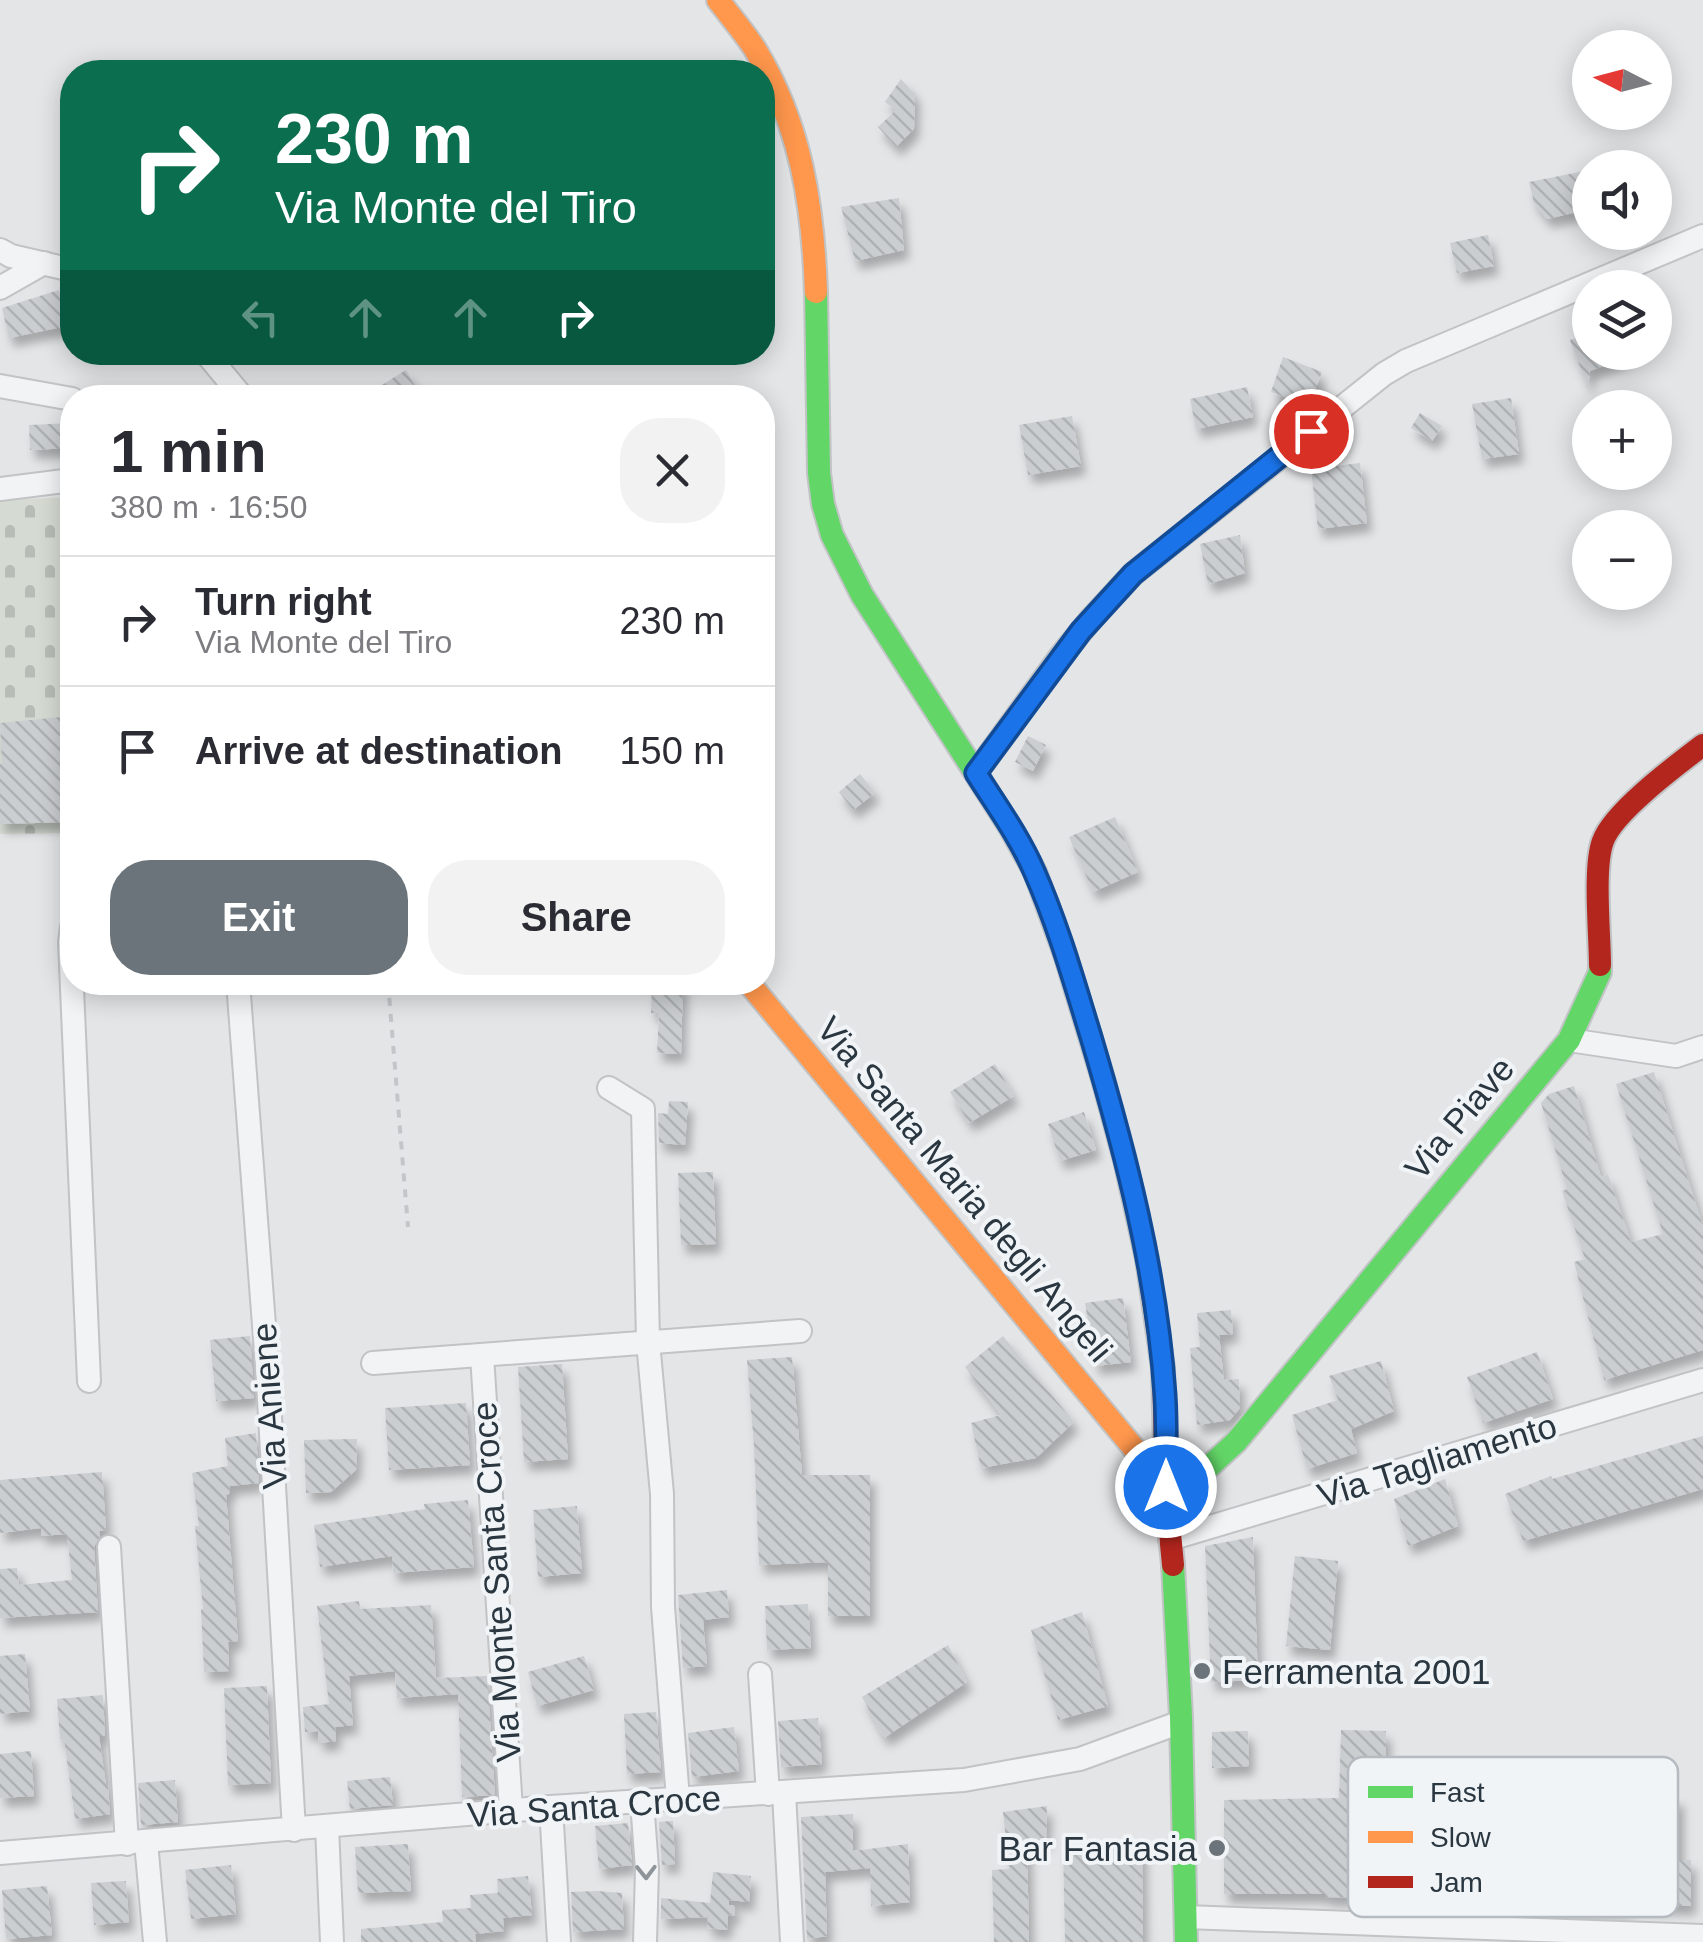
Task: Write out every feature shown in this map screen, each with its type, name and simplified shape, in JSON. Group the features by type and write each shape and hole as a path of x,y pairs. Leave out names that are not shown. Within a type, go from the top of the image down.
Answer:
{"street":[{"path":"718,0 763,60"},
{"path":"775,81 800,147 809,190 814,238 819,470 832,534 861,594 1023,849 1048,907 1081,1007 1124,1152 1144,1240 1156,1306 1165,1398 1166,1487 1181,1722 1186,1942"},
{"path":"976,773 1081,631 1133,574 1384,374 1406,361 1703,236"},
{"path":"0,250 60,267"},
{"path":"0,288 44,264"},
{"path":"0,386 60,397"},
{"path":"0,489 60,482"},
{"name":"Via Piave","path":"1166,1487 1219,1459 1244,1433 1570,1040 1600,972 1602,840 1656,780 1703,744"},
{"path":"72,995 89,1381"},
{"name":"Via Aniene","path":"239,995 267,1365 294,1830"},
{"name":"Via Santa Maria degli Angeli","path":"759,995 1166,1487"},
{"path":"1570,1040 1676,1056 1703,1047"},
{"path":"609,1088 643,1109 648,1342 662,1494 663,1607 678,1799"},
{"name":"Via Monte Santa Croce","path":"373,1363 800,1330"},
{"name":"Via Monte Santa Croce","path":"482,1355 511,1810"},
{"name":"Via Tagliamento","path":"1170,1540 1703,1380"},
{"path":"109,1547 136,1843 154,1942"},
{"path":"760,1674 792,1942"},
{"name":"Via Santa Croce","path":"0,1853 511,1810 964,1780 1080,1759 1181,1722"},
{"path":"642,1801 647,1869 644,1942"},
{"path":"551,1807 556,1941"},
{"path":"326,1827 332,1942"},
{"path":"1186,1917 1703,1936"}],"path":[{"path":"389,995 408,1226"}],"green space":[{"path":"60,498 60,833 0,834 0,500"}],"building":[{"path":"901,79 915,92 914,129 896,147 878,127 896,110 885,102"},
{"path":"1572,174 1572,213 1547,219 1534,203 1529,182"},
{"path":"899,198 904,250 855,261 841,207"},
{"path":"1488,235 1494,266 1457,273 1450,243"},
{"path":"59,290 60,327 9,338 2,308"},
{"path":"1283,357 1322,372 1309,406 1271,392"},
{"path":"406,370 415,385 382,385"},
{"path":"1581,370 1593,370 1588,388"},
{"path":"1247,387 1253,417 1196,429 1190,399"},
{"path":"1511,398 1519,454 1482,459 1472,404"},
{"path":"1420,413 1442,426 1432,441 1411,428"},
{"path":"1072,416 1081,466 1028,475 1019,425"},
{"path":"60,424 60,449 30,450 29,425"},
{"path":"1360,463 1367,523 1318,529 1311,469"},
{"path":"1240,535 1245,573 1208,584 1200,544"},
{"path":"60,717 60,822 0,824 0,723"},
{"path":"1028,736 1046,745 1033,771 1015,762"},
{"path":"860,774 875,793 853,810 839,792"},
{"path":"1115,817 1138,872 1093,892 1069,837"},
{"path":"652,995 683,995 681,1054 657,1053 659,1013 651,1013"},
{"path":"995,1064 1014,1096 969,1123 950,1092"},
{"path":"1654,1072 1703,1227 1703,1350 1604,1380 1574,1262 1585,1259 1562,1191 1567,1189 1541,1103 1549,1094 1574,1086 1601,1177 1608,1175 1631,1242 1663,1234 1616,1084"},
{"path":"669,1101 688,1102 685,1145 659,1143 658,1113 668,1114"},
{"path":"1084,1112 1096,1150 1060,1161 1048,1124"},
{"path":"713,1172 716,1244 681,1245 678,1173"},
{"path":"1123,1298 1131,1362 1095,1366 1085,1303"},
{"path":"1231,1310 1233,1334 1219,1335 1224,1380 1239,1379 1240,1408 1230,1420 1197,1425 1190,1348 1200,1347 1197,1313"},
{"path":"250,1336 254,1398 216,1401 210,1340"},
{"path":"1003,1336 1074,1422 1036,1458 981,1468 971,1423 1001,1415 965,1367"},
{"path":"1537,1352 1553,1399 1483,1423 1467,1377"},
{"path":"792,1357 802,1475 870,1475 870,1616 828,1616 828,1562 759,1565 747,1360"},
{"path":"1381,1361 1394,1411 1351,1429 1357,1453 1307,1469 1292,1415 1338,1400 1329,1376"},
{"path":"562,1364 568,1459 524,1462 518,1367"},
{"path":"466,1403 470,1465 389,1470 385,1408"},
{"path":"256,1433 259,1483 230,1486 226,1495 238,1641 228,1642 229,1671 204,1672 195,1526 199,1526 192,1473 228,1466 225,1438"},
{"path":"1703,1436 1703,1489 1523,1541 1505,1494 1551,1476 1552,1479"},
{"path":"357,1439 356,1470 331,1492 306,1493 304,1440"},
{"path":"102,1472 106,1530 99,1531 94,1547 98,1612 0,1618 0,1569 17,1568 19,1585 72,1580 67,1534 41,1536 41,1528 0,1533 0,1480"},
{"path":"1445,1479 1458,1526 1408,1546 1394,1499"},
{"path":"468,1500 474,1567 393,1573 392,1556 320,1567 314,1525 425,1509 424,1504"},
{"path":"577,1506 582,1573 538,1577 533,1510"},
{"path":"1253,1537 1258,1680 1211,1682 1205,1546"},
{"path":"1295,1556 1338,1561 1330,1650 1286,1646"},
{"path":"727,1590 729,1617 703,1620 707,1666 683,1668 678,1595"},
{"path":"359,1601 360,1609 431,1605 436,1678 487,1676 495,1795 462,1797 458,1694 397,1698 395,1671 349,1676 353,1725 335,1727 336,1741 319,1743 318,1731 305,1732 303,1707 329,1704 317,1606"},
{"path":"808,1604 811,1648 767,1650 765,1606"},
{"path":"1082,1612 1108,1706 1058,1720 1031,1630"},
{"path":"948,1645 967,1682 884,1738 862,1697"},
{"path":"25,1654 30,1711 0,1714 0,1656"},
{"path":"584,1656 594,1690 537,1706 528,1672"},
{"path":"267,1686 271,1783 228,1785 224,1688"},
{"path":"103,1695 105,1736 99,1736 110,1814 75,1819 57,1699"},
{"path":"656,1712 661,1772 627,1774 624,1714"},
{"path":"818,1718 822,1764 781,1767 778,1721"},
{"path":"734,1727 739,1771 692,1777 688,1733"},
{"path":"1341,1730 1386,1731 1386,1757 1348,1757 1348,1898 1224,1894 1224,1800 1339,1798"},
{"path":"1248,1731 1249,1766 1212,1768 1212,1732"},
{"path":"31,1751 34,1796 0,1798 0,1754"},
{"path":"390,1777 393,1805 350,1809 347,1781"},
{"path":"175,1780 178,1822 141,1825 138,1783"},
{"path":"1678,1797 1679,1860 1691,1860 1691,1906 1678,1906"},
{"path":"1047,1806 1046,1840 1027,1841 1029,1942 994,1942 992,1870 1009,1869 1003,1812"},
{"path":"853,1814 853,1851 908,1844 910,1902 871,1906 870,1868 825,1872 827,1936 807,1939 801,1817"},
{"path":"673,1821 675,1864 662,1865 659,1822"},
{"path":"628,1823 632,1865 599,1869 595,1826"},
{"path":"408,1844 411,1891 358,1893 355,1847"},
{"path":"1142,1844 1143,1942 1065,1942 1063,1846"},
{"path":"231,1865 236,1914 191,1919 185,1870"},
{"path":"713,1872 751,1876 749,1902 729,1900 729,1905 735,1905 735,1915 728,1916 727,1930 707,1928 708,1917 661,1919 661,1898 710,1903"},
{"path":"528,1876 532,1915 503,1918 504,1931 475,1934 476,1942 361,1942 361,1929 443,1922 442,1910 471,1908 470,1895 498,1893 497,1879"},
{"path":"126,1881 129,1922 94,1925 91,1883"},
{"path":"47,1886 52,1935 6,1939 2,1890"},
{"path":"571,1892 622,1893 624,1929 573,1932"}],"traffic: fast":[{"path":"816,292 819,473 832,535 862,595 1035,872 1103,1079 1147,1259"},
{"path":"1166,1487 1211,1465 1236,1442 1569,1040 1600,965"},
{"path":"1173,1565 1186,1942"}],"traffic: slow":[{"path":"718,0 761,60"},
{"path":"775,87 802,166 812,228 816,292"},
{"path":"759,995 1166,1487"}],"traffic: jam":[{"path":"1600,965 1598,884 1603,841 1632,803 1703,745"},
{"path":"1147,1259 1163,1368 1166,1491 1173,1565"}],"place":[{"name":"Ferramenta 2001","path":"1202,1671"},
{"name":"Bar Fantasia","path":"1217,1848"}],"route":[{"path":"1166,1487 1165,1398 1156,1306 1120,1138 1058,932 1035,873 976,773 1060,657 1133,574 1311,431"}]}
